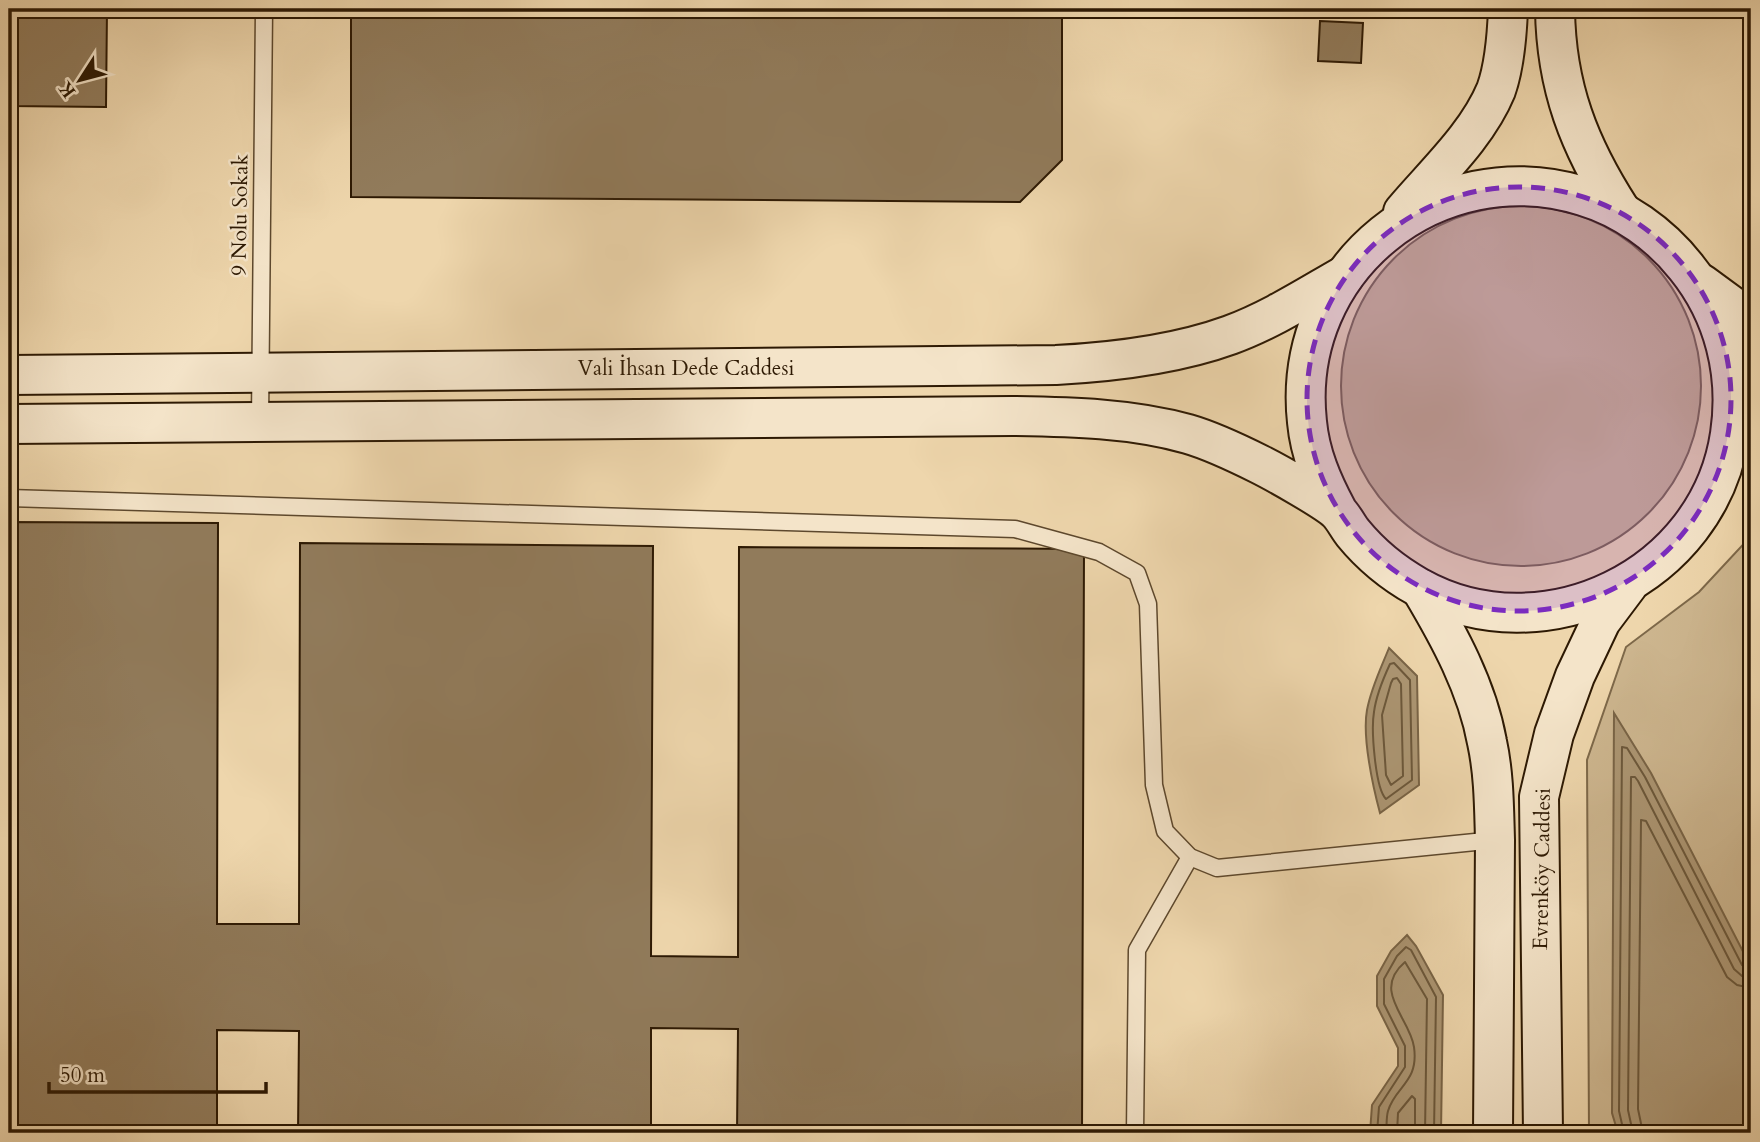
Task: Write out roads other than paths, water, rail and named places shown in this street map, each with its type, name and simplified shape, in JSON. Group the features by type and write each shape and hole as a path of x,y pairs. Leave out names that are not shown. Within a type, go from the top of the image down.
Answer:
{"main road":[{"path":"1508,9 1501,71 1487,107 1473,130 1345,275 1329,301 1317,330 1305,391 1312,453 1322,482 1350,529 1382,563 1421,589 1472,608 1526,614 1579,605 1629,584 1653,567 1675,547 1694,524 1722,468 1730,437 1732,372 1725,340 1714,310 1698,281"},
{"path":"1555,9 1557,48 1569,107 1589,159 1621,211"},
{"path":"1387,230 1413,213 1470,190 1501,186 1563,190 1592,198 1621,211 1650,230 1698,281 1751,320"},
{"name":"Vali İhsan Dede Caddesi","path":"9,375 1028,366 1099,363 1174,351 1231,335 1285,309 1345,275"},
{"path":"9,424 1078,416 1191,435 1261,465 1337,510"},
{"path":"1709,498 1751,473"},
{"name":"Evrenköy Caddesi","path":"1543,1133 1539,797 1554,734 1571,686 1601,621 1629,584"},
{"path":"1421,589 1455,650 1479,710 1489,753 1495,840 1493,1133"}],"lane":[{"name":"9 Nolu Sokak","path":"260,421 264,9"},
{"path":"9,498 1015,529 1099,552 1138,573 1148,604 1154,785 1164,831 1190,857 1217,868 1495,840"},
{"path":"1135,1133 1137,950 1190,857"}],"water":[{"path":"1389,648 1417,676 1419,785 1380,813 1369,762 1366,721 1376,678"},
{"path":"1614,713 1651,773 1751,967 1751,1133 1618,1133 1612,1113"},
{"path":"1407,935 1443,995 1441,1133 1370,1133 1372,1105 1398,1066 1398,1048 1377,1006 1377,976 1391,951"}]}
